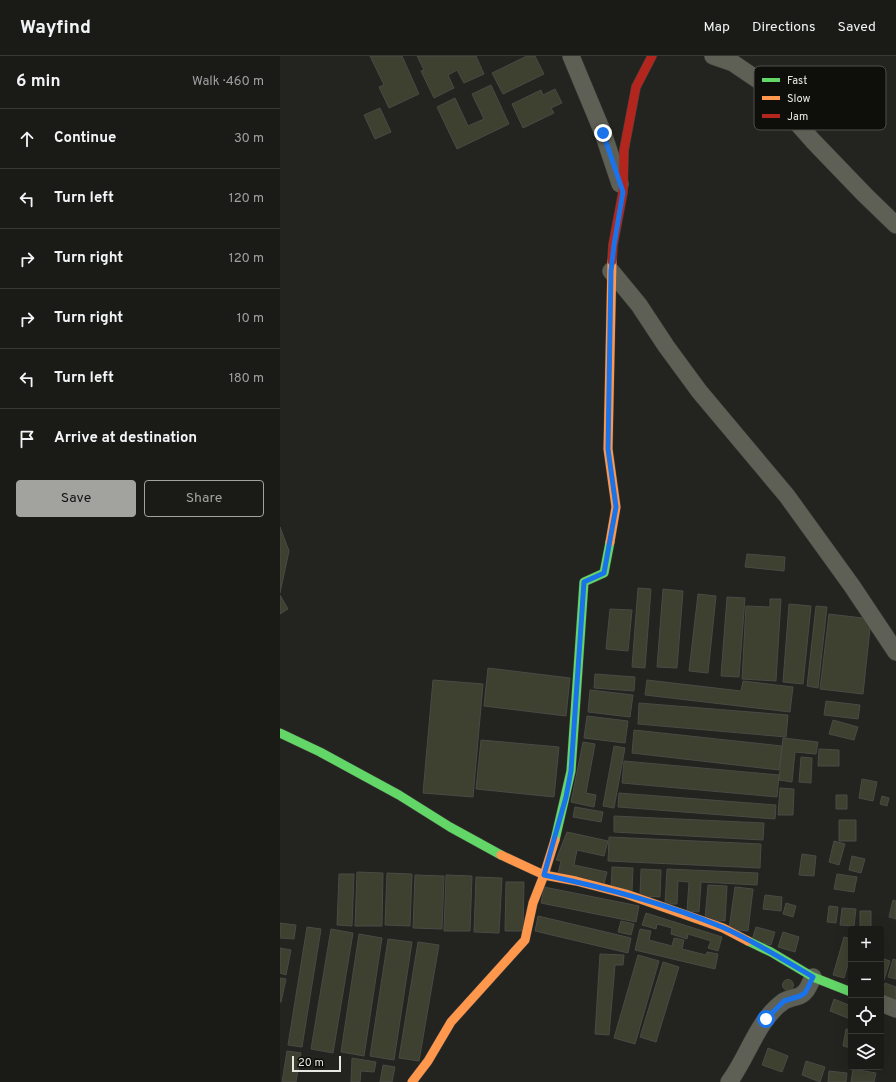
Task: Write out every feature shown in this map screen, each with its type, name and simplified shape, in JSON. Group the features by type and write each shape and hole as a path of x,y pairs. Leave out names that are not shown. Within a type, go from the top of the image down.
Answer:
{"street":[{"path":"571,56 603,133 623,192"},
{"path":"412,1082 428,1061 451,1022 525,940 533,903 544,875 564,804 571,771 584,582 604,573 616,507 608,449 611,271 623,192 624,150 636,87 652,56"},
{"path":"713,56 733,63 754,77"},
{"path":"804,130 865,195 896,225"},
{"path":"611,271 639,304 666,346 699,391 787,496 852,586 896,652"},
{"path":"280,733 320,752 399,795 450,827 505,857 544,875 576,881 626,894 723,928 771,952 813,977 848,991"},
{"path":"729,1082 736,1073 766,1019 784,1001 805,993 813,977"},
{"path":"884,1004 896,1009"}],"building":[{"path":"370,56 402,56 419,94 389,108 379,87 384,85"},
{"path":"417,56 476,56 484,74 464,83 457,70 448,75 454,88 434,98 421,71 424,70"},
{"path":"527,56 535,56 544,74 503,94 492,73"},
{"path":"491,85 509,124 457,149 437,107 455,98 468,126 484,119 472,94"},
{"path":"555,89 562,103 551,108 554,113 523,128 512,104 541,90 543,95"},
{"path":"380,108 391,132 375,139 364,115"},
{"path":"280,527 289,551 280,593"},
{"path":"747,554 785,557 784,571 745,567"},
{"path":"638,588 651,589 645,668 632,667"},
{"path":"663,589 683,591 677,668 657,667"},
{"path":"698,594 716,596 708,673 689,671"},
{"path":"280,595 288,609 280,614"},
{"path":"727,597 745,598 739,677 721,676"},
{"path":"770,599 781,599 776,681 742,679 746,606 770,607"},
{"path":"789,604 811,606 803,684 783,682"},
{"path":"816,606 827,607 818,688 807,686"},
{"path":"610,609 632,610 628,651 606,649"},
{"path":"829,614 871,619 863,694 820,689"},
{"path":"488,668 570,678 566,716 484,706"},
{"path":"595,674 635,677 634,691 594,688"},
{"path":"433,680 483,684 473,797 423,793"},
{"path":"647,680 741,691 743,681 793,687 790,712 645,695"},
{"path":"590,690 633,695 630,717 588,712"},
{"path":"826,701 860,705 858,719 824,715"},
{"path":"639,703 788,715 786,737 638,724"},
{"path":"587,716 628,721 625,743 584,738"},
{"path":"833,720 858,727 854,740 829,734"},
{"path":"634,730 782,746 779,770 632,753"},
{"path":"783,738 818,742 816,754 795,752 792,782 779,780"},
{"path":"481,740 559,747 554,797 476,789"},
{"path":"583,742 595,744 586,793 596,795 594,807 571,802"},
{"path":"614,746 625,748 614,808 603,806"},
{"path":"819,749 839,750 839,766 818,766"},
{"path":"801,757 812,758 811,783 799,782"},
{"path":"624,761 779,775 777,797 622,783"},
{"path":"862,779 877,782 873,801 859,798"},
{"path":"780,788 794,789 793,815 778,815"},
{"path":"619,793 776,805 775,819 618,807"},
{"path":"836,795 847,795 847,809 836,809"},
{"path":"882,796 889,798 887,806 880,804"},
{"path":"575,807 603,812 601,822 573,817"},
{"path":"614,816 764,823 763,840 614,832"},
{"path":"839,820 856,820 856,841 839,841"},
{"path":"567,832 608,841 604,856 577,850 574,865 607,872 604,884 558,874 561,861 556,860"},
{"path":"609,837 761,844 760,868 608,861"},
{"path":"834,841 845,844 839,865 829,862"},
{"path":"802,854 816,856 814,876 799,875"},
{"path":"852,856 865,859 861,873 849,870"},
{"path":"612,867 633,868 632,891 611,890"},
{"path":"641,869 661,870 660,897 640,896"},
{"path":"667,869 758,873 757,885 701,882 699,912 687,911 689,882 678,881 677,904 665,904"},
{"path":"357,872 383,873 382,926 355,926"},
{"path":"387,873 412,874 410,926 385,925"},
{"path":"339,874 354,874 352,926 337,925"},
{"path":"837,874 857,877 854,892 834,889"},
{"path":"415,875 444,876 442,929 413,928"},
{"path":"446,875 472,876 470,931 444,931"},
{"path":"476,877 502,878 499,933 474,932"},
{"path":"506,882 524,882 523,931 505,931"},
{"path":"708,885 727,886 725,921 705,919"},
{"path":"544,887 639,906 636,922 541,903"},
{"path":"735,887 753,889 748,931 729,929"},
{"path":"765,895 782,897 781,911 763,909"},
{"path":"893,900 896,901 896,919 889,917"},
{"path":"786,903 796,906 793,917 783,914"},
{"path":"829,906 838,907 836,923 827,922"},
{"path":"842,908 856,909 854,926 840,925"},
{"path":"860,911 871,911 871,926 860,926"},
{"path":"646,913 722,937 718,951 708,948 711,941 688,934 687,939 671,934 672,928 657,924 656,929 642,925"},
{"path":"538,916 631,938 628,953 535,931"},
{"path":"621,921 634,924 631,935 618,932"},
{"path":"280,923 296,925 294,939 280,938"},
{"path":"307,927 321,929 302,1047 288,1045"},
{"path":"756,927 775,932 771,945 752,940"},
{"path":"331,929 353,933 333,1053 311,1049"},
{"path":"640,929 651,931 649,940 672,946 674,938 684,940 682,949 706,955 707,952 718,954 715,969 635,950"},
{"path":"783,932 799,937 795,952 778,947"},
{"path":"359,934 382,938 364,1056 341,1052"},
{"path":"844,937 848,938 848,964 844,978 833,975"},
{"path":"388,939 412,942 394,1060 370,1056"},
{"path":"418,942 439,945 419,1061 399,1058"},
{"path":"280,948 291,950 286,975 280,973"},
{"path":"600,954 624,955 623,965 615,965 609,1035 595,1034"},
{"path":"638,955 659,961 635,1044 614,1038"},
{"path":"884,959 890,961 884,980"},
{"path":"893,959 896,960 896,979 888,977"},
{"path":"663,962 679,967 656,1042 640,1037"},
{"path":"280,978 286,979 281,1002 280,1002"},
{"path":"786,980 790,980 792,981 792,989 786,990 783,987 783,983"},
{"path":"885,983 896,987 896,1004 884,1000"},
{"path":"834,999 848,1005 848,1018 830,1011"},
{"path":"846,1029 848,1029 848,1047 843,1046"},
{"path":"768,1048 788,1056 782,1072 762,1065"},
{"path":"287,1051 301,1053 296,1082 282,1082"},
{"path":"352,1058 376,1062 374,1072 361,1071 360,1082 351,1082"},
{"path":"806,1061 825,1067 820,1082 802,1075"},
{"path":"383,1065 395,1067 392,1082 380,1082"},
{"path":"853,1070 876,1073 874,1082 851,1082"},
{"path":"829,1071 847,1073 846,1082 828,1082"}],"traffic: fast":[{"path":"555,840 571,771 584,582 604,573 610,542"},
{"path":"280,733 320,752 399,795 450,827 501,855"},
{"path":"748,941 771,952 813,977 848,991"}],"traffic: slow":[{"path":"610,542 616,507 608,449 612,261"},
{"path":"412,1082 428,1061 451,1022 525,940 533,903 555,840"},
{"path":"501,855 544,875 576,881 626,894 723,928 748,941"}],"traffic: jam":[{"path":"612,261 613,245 623,192 624,150 636,87 652,56"}],"route":[{"path":"603,133 623,192 611,271 608,449 616,507 604,573 584,582 571,771 566,797 544,875 576,881 626,894 723,928 771,952 813,977 805,993 784,1001 766,1019"}]}
